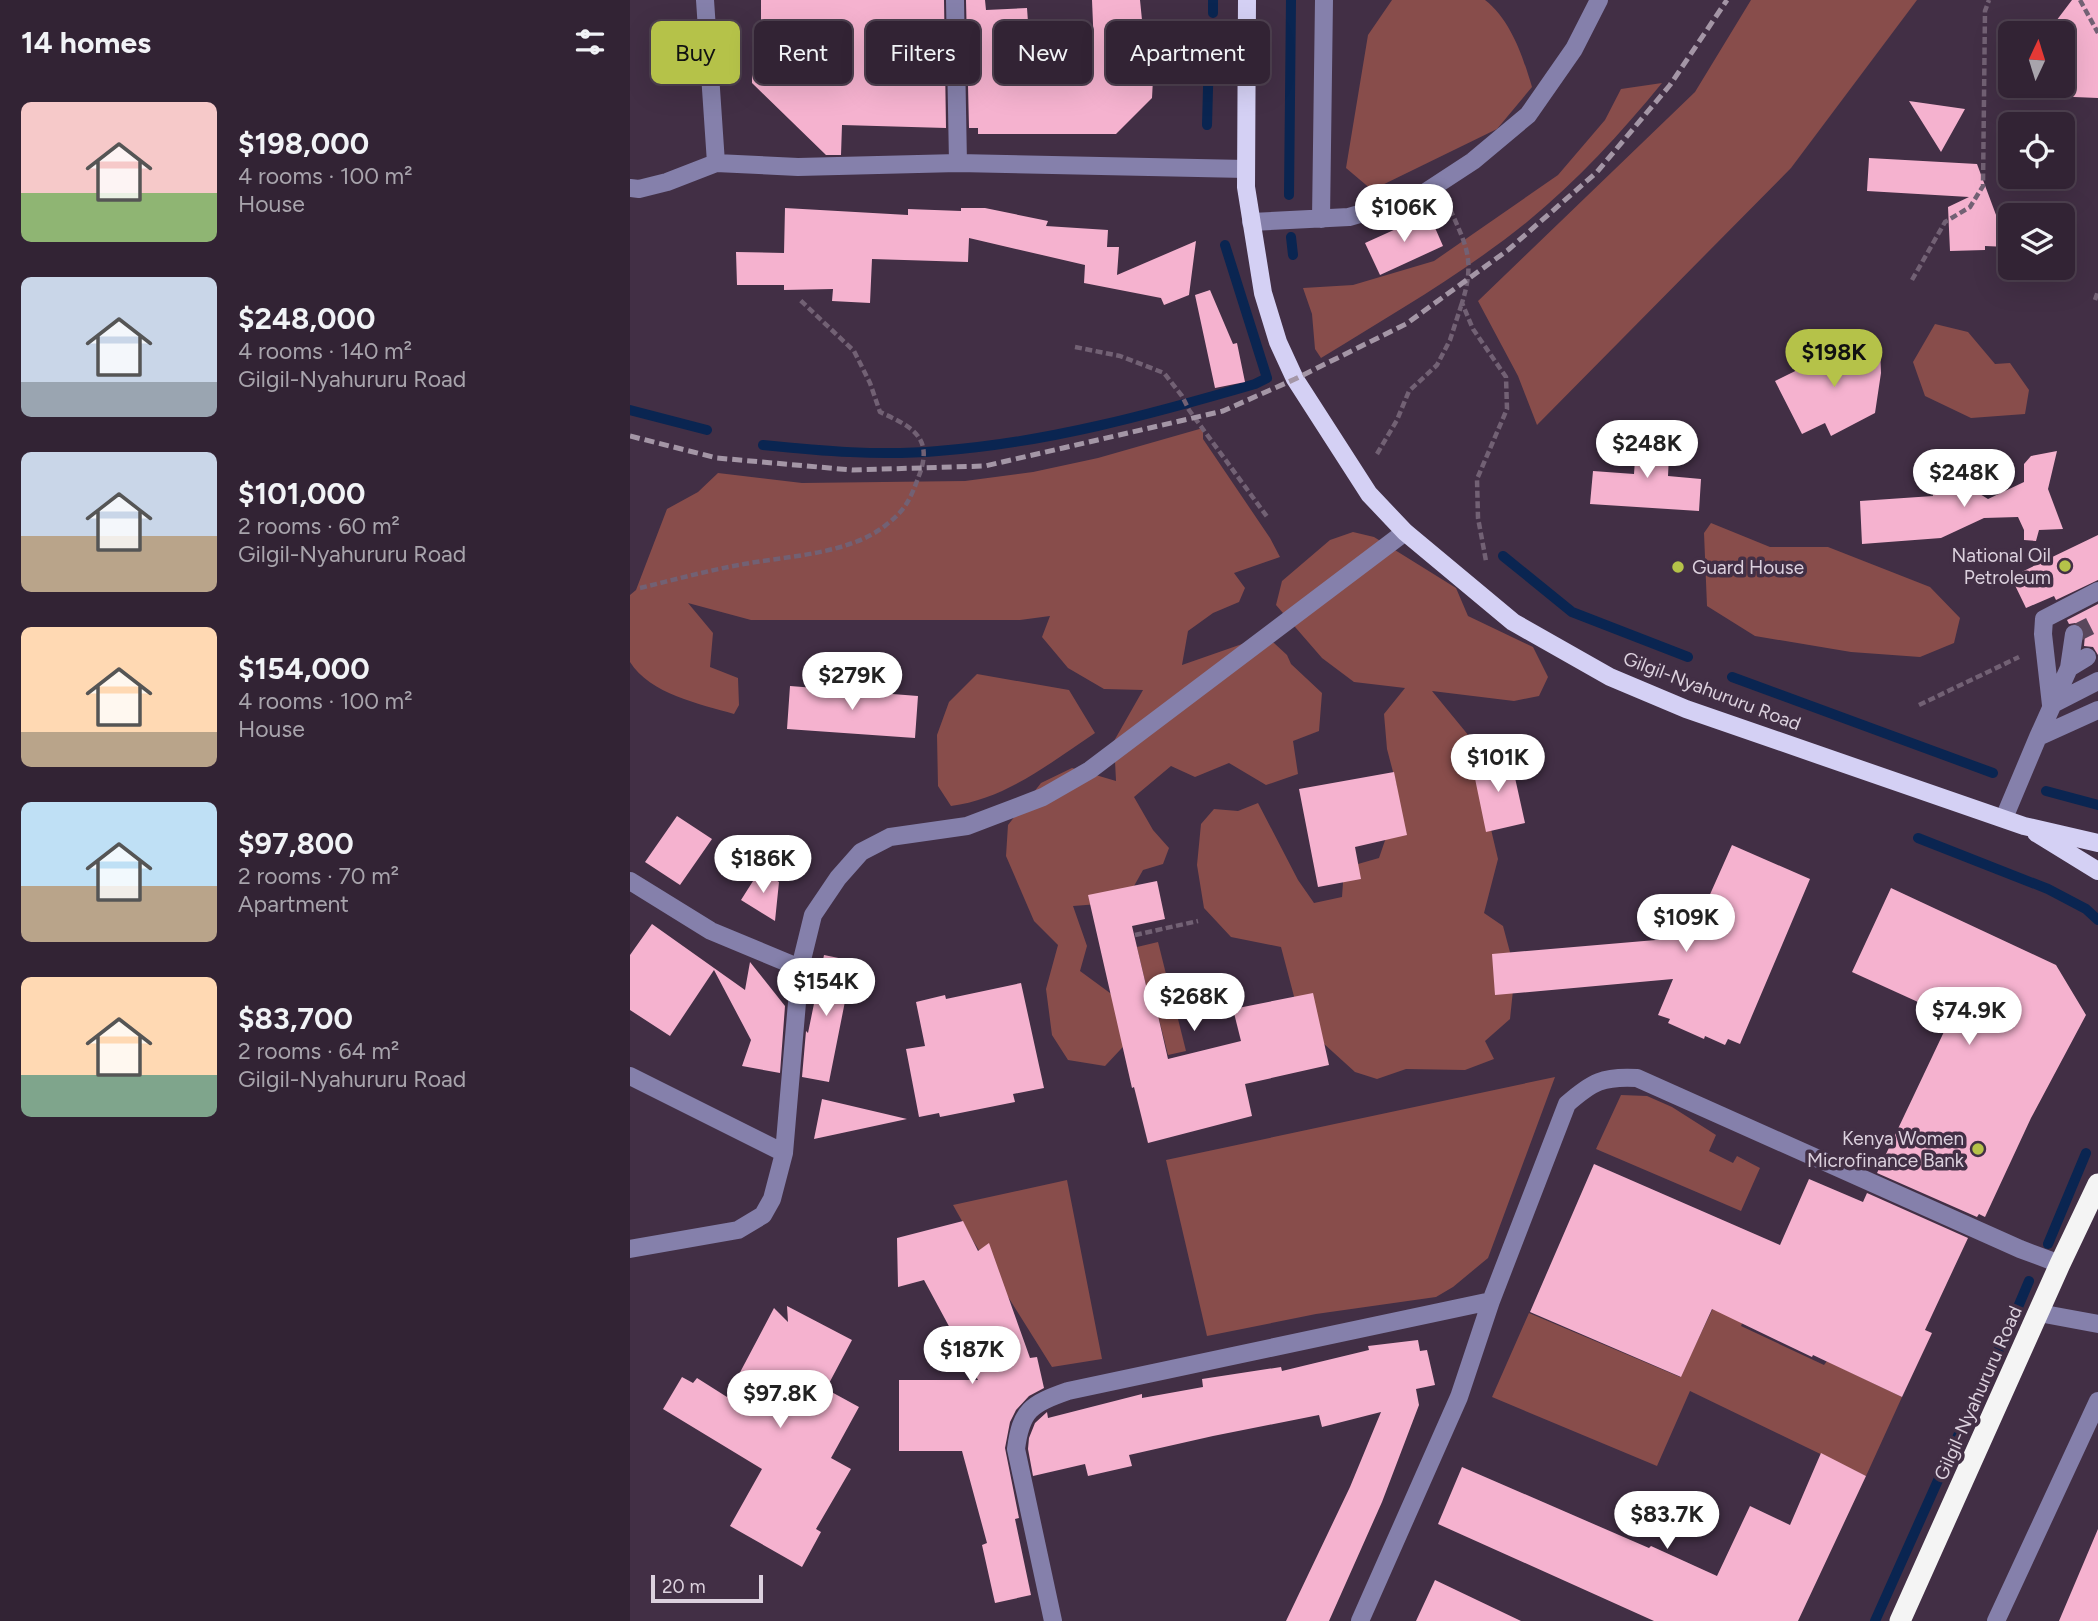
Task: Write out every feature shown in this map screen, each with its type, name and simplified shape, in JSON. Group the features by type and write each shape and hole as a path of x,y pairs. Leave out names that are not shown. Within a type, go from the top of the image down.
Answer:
{"highway":[{"name":"Gilgil-Nyahururu Road","path":"1900,1621 2098,1184"}],"main road":[{"name":"Gilgil-Nyahururu Road","path":"1247,0 1246,187 1263,293 1278,342 1295,379 1369,494 1405,532 1513,622 1610,677 1673,704 2024,826"},
{"path":"2024,826 2098,843"},
{"path":"2024,826 2098,871"}],"street":[{"path":"705,0 716,163"},
{"path":"955,0 958,163"},
{"path":"1321,219 1324,0"},
{"path":"1251,222 1349,217 1418,197 1473,161 1528,115 1574,49 1599,0"},
{"path":"630,188 639,189 667,182 716,163 798,167 958,163 1247,169"},
{"path":"630,1249 738,1230 763,1215 772,1199 784,1153 800,968 813,915 838,878 861,852 890,837 967,825 1043,797 1090,770 1405,532"},
{"path":"2052,705 2044,619 2098,591"},
{"path":"2004,818 2068,668 2074,634"},
{"path":"2068,668 2087,657"},
{"path":"2052,705 2098,681"},
{"path":"2038,737 2098,710"},
{"path":"630,881 711,931 800,968"},
{"path":"630,1076 784,1153"},
{"path":"1360,1621 1459,1398 1491,1301 1567,1104 1600,1080 1615,1077 1637,1078 2020,1249 2060,1264"},
{"path":"1052,1621 1016,1449 1019,1427 1030,1410 1046,1399 1068,1391 1491,1301"},
{"path":"2039,1313 2098,1324"},
{"path":"1996,1621 2098,1401"}],"path":[{"path":"1912,280 1945,222 1970,207 1983,186 1984,10 1989,0"},
{"path":"2080,0 2098,33"},
{"path":"1360,481 1396,420 1409,391 1437,365 1450,340 1470,278 1467,247 1438,184"},
{"path":"2095,300 2098,291"},
{"path":"640,588 737,565 845,546 885,527 909,503 925,459 924,443 908,425 880,412 870,383 854,351 799,299"},
{"path":"1462,303 1473,329 1506,377 1507,409 1476,479 1478,518 1494,607"},
{"path":"1075,347 1120,356 1164,373 1268,518"},
{"path":"1919,705 2045,645"},
{"path":"1135,935 1198,921"},
{"path":"1155,1002 1214,988"}],"shaded area":[{"path":"1392,0 1485,0 1509,28 1532,87 1497,129 1372,190 1346,168 1368,35"},
{"path":"1751,0 1917,0 1791,168 1537,425 1518,376 1478,301 1695,92"},
{"path":"1662,83 1598,156 1527,222 1453,276 1321,358 1315,349 1312,314 1303,288 1353,285 1434,261 1558,175 1605,120 1621,89"},
{"path":"1935,324 1968,332 1995,364 2010,363 2029,390 2025,414 1971,418 1925,396 1913,362"},
{"path":"1203,428 1203,439 1280,557 1234,573 1245,588 1239,602 1213,613 1188,631 1182,665 1245,643 1274,643 1287,655 1291,664 1322,693 1319,731 1293,741 1298,774 1266,785 1229,763 1195,777 1171,766 1134,797 1153,830 1169,848 1163,864 1143,870 1125,902 1073,906 1087,946 1080,971 1125,1004 1135,1034 1105,1066 1068,1060 1052,1035 1046,989 1058,945 1034,921 1006,856 1008,825 1041,783 1072,768 1116,781 1114,741 1143,690 1104,689 1068,668 1042,637 1050,616 1020,620 751,620 688,603 713,633 710,667 738,678 739,705 734,714 691,702 663,690 639,673 630,662 630,595 636,590 667,509 698,492 718,473 802,483 965,481 1033,472 1098,458"},
{"path":"1711,523 1770,547 1828,547 1930,587 1960,618 1954,643 1920,657 1851,652 1755,636 1707,606 1704,533"},
{"path":"1353,532 1374,537 1456,588 1468,616 1533,647 1548,677 1539,696 1514,701 1432,691 1469,736 1498,859 1484,913 1503,926 1515,971 1510,1019 1485,1041 1494,1059 1465,1070 1406,1069 1377,1079 1355,1072 1301,1023 1281,947 1231,937 1204,908 1197,865 1201,824 1214,809 1238,811 1258,803 1298,880 1314,903 1342,897 1344,868 1379,858 1392,820 1397,787 1387,749 1384,714 1405,688 1354,682 1322,658 1276,605 1282,581 1330,540"},
{"path":"977,674 1069,690 1095,733 1009,788 971,802 951,806 938,786 937,735 949,702"},
{"path":"1158,942 1171,994 1149,998 1137,947"},
{"path":"1174,1003 1186,1051 1168,1055 1156,1007"},
{"path":"1555,1077 1488,1258 1453,1287 1436,1297 1316,1314 1207,1336 1166,1160"},
{"path":"1621,1095 1647,1096 1672,1107 1716,1135 1709,1151 1733,1163 1737,1156 1760,1168 1741,1211 1596,1149"},
{"path":"1067,1180 1102,1359 1052,1367 953,1205"},
{"path":"1714,1306 1744,1319 1741,1326 1824,1365 1827,1361 1902,1397 1866,1476 1690,1391 1657,1466 1492,1397 1529,1313 1680,1377"}],"building":[{"path":"761,0 944,0 944,21 866,21 866,84 945,84 946,128 842,125 841,155 826,155 752,83 752,31 754,84 852,84 852,21 761,21"},
{"path":"966,0 985,0 986,10 1027,8 1028,21 994,21 994,84 1092,84 1092,0 1140,0 1142,21 1106,21 1106,84 1153,84 1152,98 1116,134 978,134 978,128 969,128 968,84 980,84 980,21 966,21"},
{"path":"2072,0 2098,0 2098,98 2076,97 2076,21 2056,21"},
{"path":"1909,101 1965,109 1941,152"},
{"path":"1869,158 1977,164 1998,220 1998,247 1985,246 1985,250 1950,251 1948,207 1969,197 1867,191"},
{"path":"785,208 908,215 908,209 961,211 961,208 985,208 1048,221 1046,226 1108,230 1107,247 1119,247 1117,275 1196,241 1189,295 1164,305 1161,298 1084,283 1085,265 969,238 968,262 872,259 870,303 832,301 833,289 784,290 784,285 737,285 736,252 784,253"},
{"path":"1429,214 1443,246 1380,275 1365,243"},
{"path":"1210,290 1233,344 1237,343 1245,382 1215,388 1195,295"},
{"path":"1880,346 1881,373 1875,413 1831,436 1825,423 1802,434 1775,381 1844,347"},
{"path":"1637,431 1670,433 1668,476 1701,479 1699,511 1590,504 1593,471 1634,474"},
{"path":"2057,451 2048,489 2063,529 2039,530 2036,541 2024,540 2024,530 2018,517 1984,518 1941,538 1862,544 1860,501 1933,496 1932,488 1975,491 1988,499 2024,482 2024,464 2031,456"},
{"path":"2098,535 2098,580 2056,600 2054,596 2026,608 2011,577"},
{"path":"2098,604 2098,655 2093,647 2084,646 2082,626 2069,624 2067,620"},
{"path":"790,686 918,696 915,738 787,729"},
{"path":"1510,755 1525,823 1486,832 1472,764"},
{"path":"1394,772 1407,835 1355,847 1361,879 1318,887 1299,789"},
{"path":"677,816 712,839 680,885 645,862"},
{"path":"1732,845 1810,879 1740,1044 1728,1039 1725,1045 1705,1036 1704,1039 1668,1023 1670,1019 1658,1015 1673,979 1495,995 1492,954 1691,937"},
{"path":"760,870 779,882 775,921 741,900"},
{"path":"1157,881 1165,919 1132,926 1149,998 1154,998 1168,1059 1241,1041 1233,1009 1313,993 1329,1065 1245,1084 1252,1116 1148,1143 1134,1087 1132,1088 1088,895"},
{"path":"1891,888 2056,965 2086,1015 2031,1118 1985,1217 1979,1214 1977,1217 1877,1173 1951,1017 1852,972"},
{"path":"652,924 745,990 750,962 785,1006 780,1073 742,1066 751,1040 714,970 670,1036 630,1010 630,955"},
{"path":"824,955 853,961 829,1082 802,1077 806,1031 808,1033"},
{"path":"1021,983 1044,1088 1013,1094 1015,1102 940,1117 939,1113 919,1117 906,1049 925,1046 916,1002 945,995 946,999"},
{"path":"822,1099 907,1119 814,1139"},
{"path":"1594,1164 1780,1245 1809,1179 1863,1202 1867,1193 1968,1238 1925,1330 1932,1333 1902,1397 1712,1309 1681,1377 1530,1312"},
{"path":"963,1221 978,1251 989,1243 1030,1358 1037,1357 1044,1388 1029,1396 1016,1410 1010,1422 1005,1448 1019,1518 1015,1519 1031,1595 995,1603 982,1545 987,1543 962,1451 899,1451 899,1380 978,1380 924,1280 898,1287 897,1238"},
{"path":"787,1306 852,1340 826,1389 859,1407 831,1458 851,1469 816,1529 821,1532 802,1567 730,1526 762,1469 663,1409 682,1377 693,1383 697,1378 727,1397 774,1308 788,1322"},
{"path":"1418,1340 1420,1351 1427,1350 1435,1385 1416,1389 1419,1405 1382,1502 1329,1621 1286,1621 1350,1487 1381,1412 1322,1427 1319,1415 1213,1436 1129,1455 1132,1466 1088,1476 1085,1464 1033,1476 1028,1449 1029,1438 1035,1423 1047,1412 1048,1418 1142,1394 1142,1398 1203,1387 1202,1379 1281,1367 1282,1371 1369,1350 1368,1346"},
{"path":"1821,1453 1866,1476 1798,1621 1654,1621 1438,1524 1462,1467 1717,1576 1750,1506 1790,1525"},
{"path":"2098,1529 2098,1621 2059,1621"},
{"path":"1435,1580 1521,1621 1416,1621"}],"waterway":[{"path":"1213,0 1213,13"},
{"path":"1289,195 1291,0"},
{"path":"1207,125 1208,84"},
{"path":"1291,237 1293,255"},
{"path":"763,445 872,453 978,447 1098,426 1255,384 1267,378 1225,245"},
{"path":"630,410 707,430"},
{"path":"1503,556 1572,612 1688,657"},
{"path":"1732,677 1993,773"},
{"path":"2046,791 2098,805"},
{"path":"1918,838 2048,889 2086,909 2098,920"},
{"path":"2048,1244 2086,1153"},
{"path":"2018,1307 2029,1281"},
{"path":"1984,1388 2001,1344"},
{"path":"1875,1621 1965,1420"}],"tunnel":[{"path":"2074,634 2098,622"}],"railway":[{"path":"630,436 717,458 852,470 985,466 1223,411 1406,324 1508,250 1597,172 1670,85 1727,0"}],"place":[{"name":"National Oil Petroleum","path":"2065,566"},
{"name":"Guard House","path":"1678,567"},
{"name":"Kenya Women Microfinance Bank","path":"1978,1149"}]}
